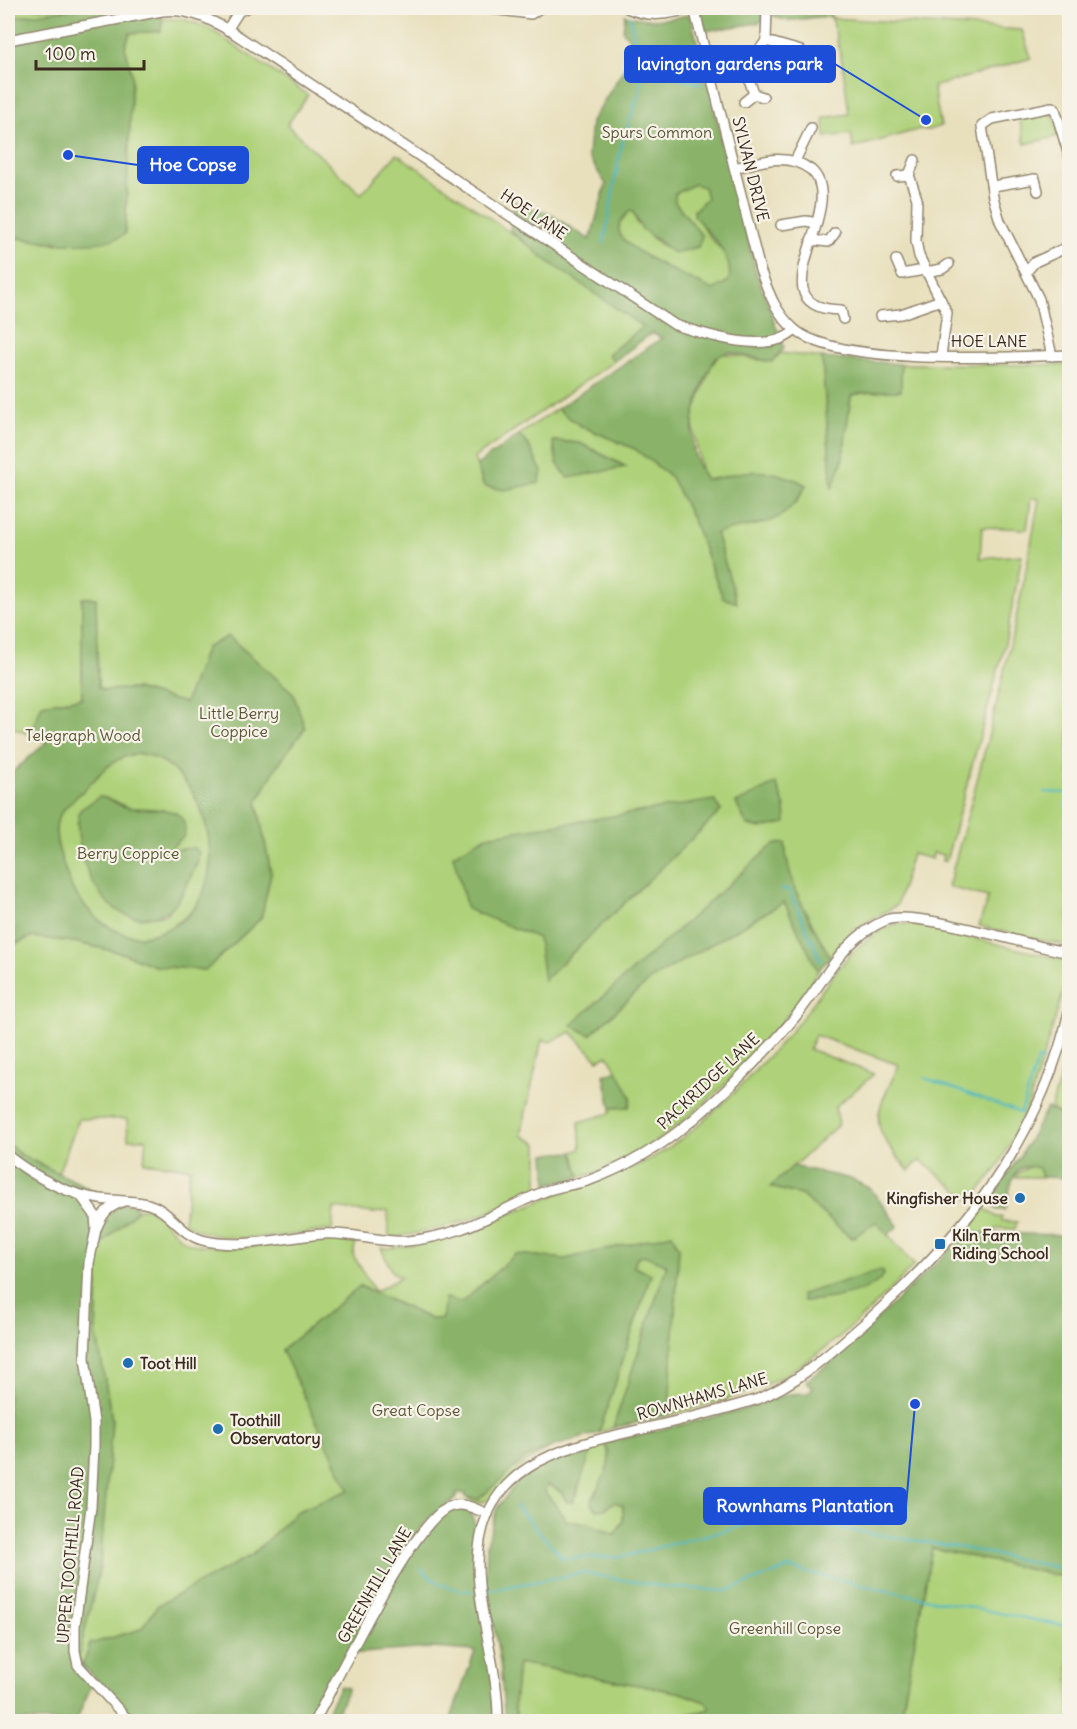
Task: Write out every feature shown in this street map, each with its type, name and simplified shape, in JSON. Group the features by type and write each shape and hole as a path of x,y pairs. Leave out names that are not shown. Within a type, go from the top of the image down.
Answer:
{"street":[{"path":"484,8 531,14 540,8"},
{"path":"627,8 647,14 663,15 692,8"},
{"name":"SYLVAN DRIVE","path":"692,8 709,63 760,270 775,309 795,330"},
{"path":"709,63 742,58 757,53 766,41 768,8"},
{"path":"227,30 241,9"},
{"name":"HOE LANE","path":"8,40 176,10 196,14 227,30 675,325 708,336 770,344 787,339 795,330 818,342 860,353 941,356 1070,356"},
{"path":"766,41 801,51"},
{"path":"742,58 759,96 744,102"},
{"path":"1052,356 1042,309 1026,272 1005,234 993,197 982,126 986,121 1052,107 1055,109 1070,159"},
{"path":"795,161 811,128"},
{"path":"735,168 766,160 795,161 814,174 821,186 823,204 802,271 806,293 817,306 842,310"},
{"path":"915,160 909,175 917,199 916,241 924,271 947,313 941,356"},
{"path":"897,177 909,175"},
{"path":"993,186 1035,179 1038,191"},
{"path":"781,225 806,221 817,223"},
{"path":"811,240 823,243 833,237 837,248"},
{"path":"1026,272 1035,262 1070,246"},
{"path":"896,260 902,274 942,269 949,264"},
{"path":"879,316 901,314 941,300"},
{"path":"903,301 910,310"},
{"name":"PACKRIDGE LANE","path":"8,1156 39,1178 81,1196 147,1204 159,1208 183,1230 203,1240 266,1241 327,1233 407,1241 451,1232 495,1216 545,1191 589,1180 612,1171 657,1148 698,1116 797,1016 841,953 884,921 893,918 920,919 1070,953"},
{"name":"ROWNHAMS LANE","path":"498,1722 495,1678 478,1577 480,1540 488,1514 499,1494 513,1478 552,1453 578,1444 758,1399 799,1377 840,1344 938,1254 997,1180 1024,1136 1043,1095 1070,1008"},
{"path":"81,1196 95,1215 96,1229"},
{"name":"UPPER TOOTHILL ROAD","path":"124,1201 111,1206 103,1213 96,1229 89,1263 85,1358 94,1422 93,1475 75,1651 78,1665 130,1722"},
{"name":"GREENHILL LANE","path":"314,1722 401,1562 422,1530 444,1509 455,1505 466,1506 488,1514"}],"green space":[{"path":"8,8 79,8 8,18"},
{"path":"79,8 163,8 161,31 130,33 125,47 132,75 125,234 114,239 85,243 51,242 8,236 8,18"},
{"path":"699,8 760,8 764,19 759,23 705,31"},
{"path":"828,8 832,18 786,20 773,15 774,10"},
{"name":"Spurs Common","path":"690,14 757,275 784,348 772,362 729,352 716,357 697,402 692,434 694,450 698,465 706,479 742,472 761,472 780,475 806,485 788,510 779,517 716,533 737,603 723,598 693,520 671,477 635,449 581,426 557,409 662,338 652,333 614,361 608,354 643,327 546,260 510,230 514,202 548,213 590,240 606,184 588,156 591,122 637,48 623,31 625,15 658,19","holes":["694,184 704,187 707,198 694,211 694,215 719,245 730,271 729,281 713,290 645,256 623,239 619,231 619,225 630,211 633,212 642,229 674,253 698,247 702,236 675,202 675,194"]},
{"path":"832,18 1022,30 1031,58 933,87 941,126 929,130 920,129 853,148 851,134 825,137 824,118 849,114 843,66"},
{"path":"162,19 183,19 207,27 308,95 287,125 361,194 397,154 643,327 608,354 614,361 474,458 484,486 542,472 529,446 519,435 557,409 581,426 635,449 671,477 693,520 723,598 736,602 716,533 746,525 796,504 806,486 778,475 749,474 706,479 702,474 692,420 711,366 721,353 771,362 781,353 822,358 832,487 842,462 851,396 869,392 901,391 901,364 1069,365 1069,946 979,926 988,897 948,887 987,743 1021,597 1039,499 1031,498 1027,529 982,527 980,558 1022,555 1005,644 946,861 942,861 943,855 933,853 932,859 912,854 897,905 854,929 830,957 795,888 785,844 590,1035 651,979 784,902 818,971 775,1031 746,1063 681,1123 647,1147 613,1166 580,1177 573,1152 581,1149 579,1122 611,1113 611,1108 629,1107 631,1097 608,1055 598,1060 571,1032 550,1042 542,1039 521,1135 538,1144 538,1187 527,1195 483,1214 422,1232 389,1238 388,1211 374,1213 334,1208 332,1230 256,1238 218,1236 200,1231 184,1222 190,1168 144,1162 146,1139 128,1139 127,1119 79,1119 58,1173 21,1155 8,1144 8,947 31,937 74,942 122,953 155,966 206,970 261,918 271,873 257,802 277,766 206,648 185,704 136,689 103,690 98,687 96,598 82,598 82,698 43,704 30,735 8,725 8,236 55,244 125,234 132,75 125,47 130,33 161,31","holes":["553,441 580,443 625,466 568,478 557,463","714,800 721,811 544,979 539,938"]},
{"path":"1048,111 1053,115 1059,136 1025,144 1019,117"},
{"path":"694,184 705,187 707,198 694,211 707,233 724,254 730,268 729,281 713,291 645,256 623,239 619,231 619,225 630,211 633,212 637,223 657,242 674,253 698,247 694,225 675,202 675,194"},
{"path":"822,358 901,364 901,391 868,392 851,396 842,462 832,489"},
{"path":"519,435 529,446 542,472 539,483 504,490 484,486 477,465"},
{"path":"553,441 580,443 626,467 568,478 557,463"},
{"name":"Telegraph Wood","path":"82,598 96,598 98,687 103,690 136,689 185,703 206,648 228,636 293,693 305,728 277,766 257,802 271,873 261,918 206,970 155,966 122,953 74,942 31,937 8,947 8,776 47,742 30,735 42,704 82,698","holes":["145,755 158,759 168,766 192,792 205,821 210,854 206,886 198,904 184,919 171,927 142,936 128,935 115,930 103,923 82,903 68,879 58,845 56,824 64,809 106,768 123,757"]},
{"path":"130,755 145,755 158,759 183,780 199,805 205,821 210,854 206,886 194,908 171,927 142,936 116,931 104,924 82,903 68,879 56,834 56,824 64,809 111,764","holes":["114,800 137,809 163,809 184,836 173,846 172,851 185,849 198,862 181,896 165,915 153,916 83,861 77,822"]},
{"path":"776,783 785,807 786,823 761,828 747,825 736,803"},
{"name":"Berry Coppice","path":"99,797 125,807 165,810 181,817 185,825 184,836 173,846 172,850 195,848 199,853 196,866 172,908 149,917 132,917 116,910 92,882 80,844 78,826 80,810"},
{"path":"714,800 721,811 544,980 538,938 467,909 453,855 487,836"},
{"path":"785,843 795,888 830,957 818,971 784,902 651,979 590,1035 571,1025 773,845"},
{"path":"894,924 912,924 1069,961 1069,974 1027,1109 998,1167 971,1201 920,1160 909,1171 886,1141 878,1120 884,1098 899,1065 815,1035 809,1049 874,1074 835,1107 839,1124 771,1187 801,1195 851,1238 876,1221 914,1265 860,1319 819,1353 775,1380 743,1394 674,1414 669,1408 679,1248 672,1234 565,1259 516,1254 442,1320 431,1319 360,1286 282,1350 350,1490 296,1512 252,1555 159,1605 141,1629 90,1644 83,1665 78,1659 100,1567 112,1420 96,1331 99,1246 137,1210 147,1207 184,1240 198,1245 242,1247 340,1240 356,1241 353,1255 375,1292 401,1277 392,1272 381,1248 430,1242 464,1232 559,1193 645,1162 676,1143 710,1115 757,1068 799,1022 846,959 860,945"},
{"path":"1069,1049 1069,1120 1051,1108"},
{"path":"617,1070 631,1097 629,1107 611,1108 604,1075"},
{"path":"1047,1108 1069,1120 1069,1178 1042,1177 1039,1168 1029,1166 1021,1168 1013,1179 1005,1210 997,1210 988,1203 1021,1154"},
{"path":"8,1144 21,1155 89,1188 84,1203 92,1220 124,1204 136,1205 137,1210 99,1247 96,1331 112,1420 100,1567 78,1659 92,1684 76,1721 8,1721"},
{"path":"573,1152 580,1177 547,1184 545,1154"},
{"path":"793,1166 851,1179 871,1189 898,1226 888,1235 876,1222 852,1238 801,1195 770,1187"},
{"path":"1031,1166 1039,1168 1042,1177 1011,1177"},
{"path":"984,1208 997,1217 1002,1217 1002,1221 1017,1222 1015,1229 997,1228 993,1233 968,1233"},
{"name":"Greenhill Copse","path":"968,1233 1069,1235 1069,1578 932,1548 900,1721 661,1721 710,1709 706,1702 682,1693 518,1663 514,1705 518,1721 505,1722 500,1661 486,1582 487,1544 497,1508 522,1476 547,1461 593,1446 573,1502 567,1502 562,1493 548,1484 544,1490 567,1521 590,1524 615,1534 623,1521 623,1505 614,1502 605,1509 597,1510 591,1503 605,1474 609,1459 605,1444 594,1446 746,1409 789,1394 808,1393 813,1387 806,1381 835,1359"},
{"name":"Great Copse","path":"672,1234 679,1248 669,1408 674,1414 613,1428 667,1265 644,1255 637,1257 634,1267 651,1274 599,1433 551,1447 525,1458 478,1500 465,1497 466,1493 456,1494 456,1498 425,1524 400,1556 439,1518 455,1508 469,1510 477,1529 492,1669 494,1721 450,1721 475,1651 431,1648 347,1654 310,1722 135,1721 83,1665 90,1644 141,1629 158,1605 252,1555 296,1512 349,1490 282,1350 360,1286 430,1319 442,1319 445,1298 462,1302 516,1254 565,1259"},
{"path":"644,1255 667,1265 613,1428 599,1433 651,1274 634,1267 637,1257"},
{"path":"881,1270 884,1273 879,1280 860,1291 803,1301 802,1294"},
{"path":"605,1444 609,1456 607,1468 595,1492 605,1509 614,1502 623,1505 623,1521 615,1534 590,1524 566,1521 544,1490 548,1484 562,1493 567,1502 578,1494 579,1483 593,1446"},
{"path":"551,1447 525,1463 488,1500 475,1504 465,1497 478,1500 525,1458"},
{"path":"932,1548 1069,1578 1069,1721 900,1722"},
{"path":"518,1663 682,1693 706,1702 711,1709 661,1721 518,1722 514,1705"},
{"path":"340,1686 348,1688 334,1721 322,1721"}],"waterway":[{"path":"604,243 621,146 639,93 641,77 630,16"},
{"path":"636,50 679,78 702,84"},
{"path":"1044,792 1070,793"},
{"path":"781,889 789,890 821,961"},
{"path":"925,1078 1021,1113 1038,1059 1043,1060"},
{"path":"1063,1065 1070,1066"},
{"path":"516,1506 563,1558 621,1557 773,1518 963,1548 1070,1570"},
{"path":"490,1590 582,1573 666,1587 726,1591 789,1568 884,1590 1070,1627"},
{"path":"421,1569 445,1586 474,1591"}],"place":[{"name":"lavington gardens park","path":"926,120"},
{"name":"Hoe Copse","path":"68,155"},
{"name":"Kingfisher House","path":"1020,1198"},
{"name":"Kiln Farm Riding School","path":"940,1244"},
{"name":"Toot Hill","path":"128,1363"},
{"name":"Rownhams Plantation","path":"915,1404"},
{"name":"Toothill Observatory","path":"218,1429"}],"park label":[{"name":"Little Berry Coppice","path":"239,722"}]}
